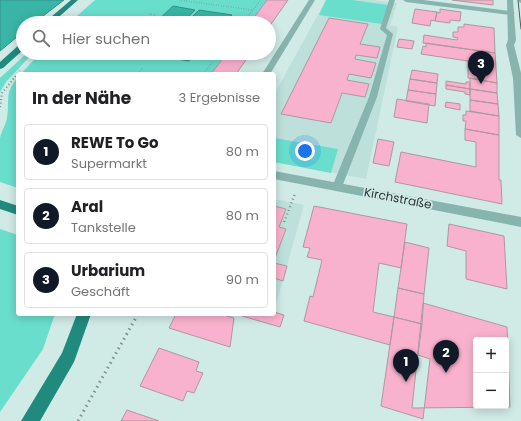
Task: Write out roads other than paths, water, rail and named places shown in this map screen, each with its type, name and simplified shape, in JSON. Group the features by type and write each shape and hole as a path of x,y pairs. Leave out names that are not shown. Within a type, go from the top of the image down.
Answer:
{"main road":[{"path":"56,16 75,0"},
{"path":"0,66 16,52"},
{"path":"32,417 68,357 87,316"}],"street":[{"path":"276,58 312,0"},
{"path":"406,0 511,13"},
{"path":"510,0 512,40 510,45 516,68 521,135"},
{"path":"267,72 275,60"},
{"name":"Kirchstraße","path":"276,175 521,222"}],"lane":[{"path":"337,187 373,97 390,34 383,29 392,0"}],"tram line":[{"path":"518,0 521,29"}],"place":[{"name":"Urbarium","path":"481,84"},
{"name":"Aral","path":"446,373"},
{"name":"REWE To Go","path":"406,382"}]}
